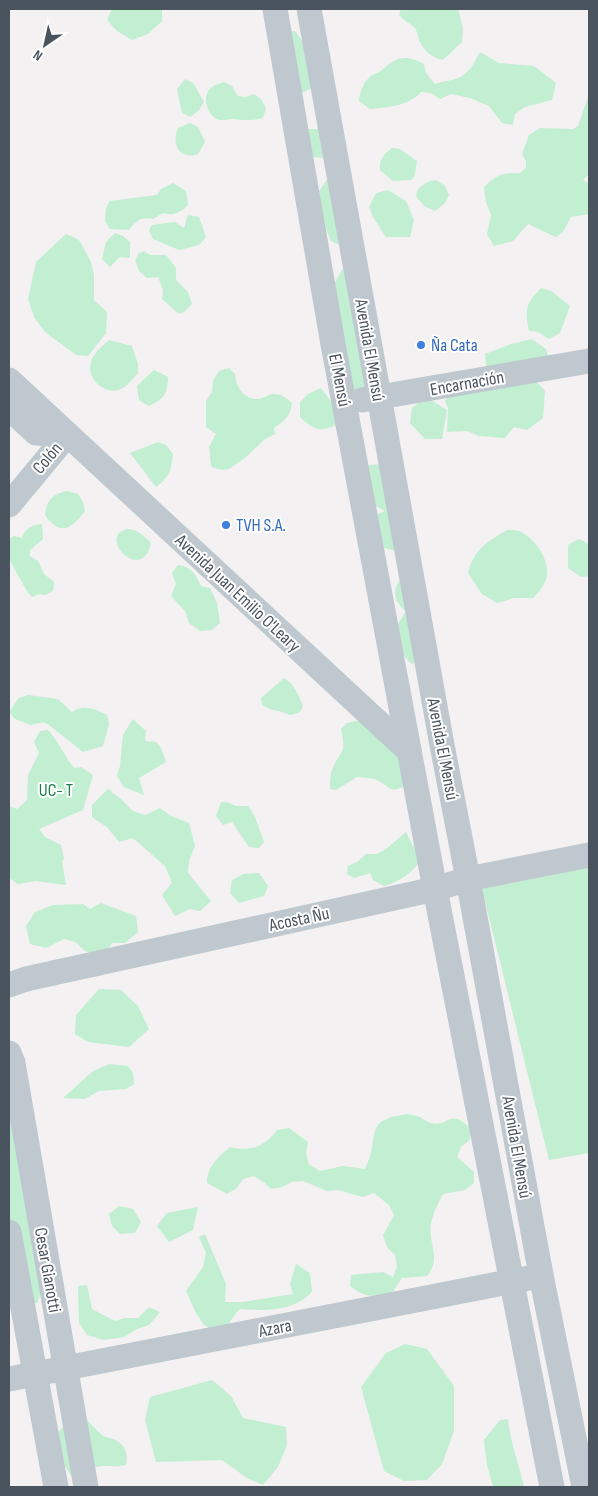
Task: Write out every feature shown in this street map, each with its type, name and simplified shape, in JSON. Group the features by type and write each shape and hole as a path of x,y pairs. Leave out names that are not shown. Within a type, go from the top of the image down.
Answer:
{"street":[{"name":"El Mensú","path":"275,9 332,344 345,403 409,751"},
{"name":"Avenida El Mensú","path":"309,9 378,398 541,1275 582,1440 584,1487"},
{"name":"Encarnación","path":"345,403 589,362"},
{"name":"Avenida Juan Emilio O'Leary","path":"9,380 409,751"},
{"path":"9,408 36,433 67,435"},
{"name":"Colón","path":"9,504 67,435"},
{"path":"409,751 442,745"},
{"name":"Avenida El Mensú","path":"409,751 552,1487"},
{"name":"Acosta Ñu","path":"9,985 26,979 435,889 468,879 589,856"},
{"name":"Cesar Gianotti","path":"9,1053 14,1063 86,1487"},
{"name":"Cesar Gianotti","path":"9,1232 56,1487"},
{"name":"Azara","path":"9,1379 541,1275"},
{"path":"545,1447 582,1440"}],"green space":[{"path":"112,9 162,9 162,21 148,34 132,40 117,31 107,20"},
{"path":"401,9 458,9 463,28 462,42 443,60 435,57 423,47 415,28 399,15"},
{"path":"295,31 303,42 316,86 302,93 291,81 283,33"},
{"path":"480,52 499,63 534,66 556,83 552,100 525,107 515,114 513,125 502,123 489,106 470,98 451,94 440,99 431,93 421,92 404,103 370,109 359,101 362,87 368,78 396,60 406,58 424,64 426,73 435,84 464,75"},
{"path":"185,79 193,83 204,102 199,110 190,117 182,113 177,89"},
{"path":"224,82 232,86 238,96 246,97 254,94 261,99 266,108 263,118 222,120 212,115 207,107 207,93 213,86"},
{"path":"589,94 589,174 583,180 589,183 589,214 571,217 563,232 556,237 528,224 513,241 494,246 487,234 491,215 486,202 484,187 500,175 520,173 526,168 526,161 522,154 529,135 540,128 573,129 578,126"},
{"path":"190,123 198,127 205,142 198,154 186,155 181,153 176,145 176,134 178,128"},
{"path":"308,129 322,129 326,158 312,157"},
{"path":"392,148 400,149 417,161 412,180 393,181 380,170 380,163 383,157"},
{"path":"328,178 344,247 331,241 314,199"},
{"path":"436,180 445,186 449,195 445,203 435,211 424,206 416,196 418,189 423,185"},
{"path":"173,183 186,191 188,205 182,210 174,214 163,213 153,219 142,219 129,230 110,229 105,221 106,208 110,201 157,195 161,189"},
{"path":"388,190 406,201 414,220 410,237 386,237 373,217 369,207 376,193"},
{"path":"188,215 199,217 206,237 199,245 179,250 153,239 149,230 152,225 175,222 184,228"},
{"path":"115,233 123,236 130,242 130,258 120,257 110,267 102,259 106,242"},
{"path":"66,234 79,240 91,262 94,275 94,300 107,312 106,333 88,356 76,355 45,332 34,317 28,299 36,262"},
{"path":"144,251 150,255 166,255 176,268 176,280 188,292 192,304 184,312 179,314 162,299 163,290 158,277 147,278 139,271 135,260 139,253"},
{"path":"344,267 375,382 359,398 346,385 329,292"},
{"path":"541,288 551,291 570,306 560,333 549,339 538,332 529,331 527,312 529,303"},
{"path":"532,339 546,349 550,365 536,381 545,391 543,418 527,430 514,427 505,438 479,436 467,431 447,432 448,408 445,401 457,385 486,366 485,354 511,344"},
{"path":"109,340 132,346 138,364 138,373 126,386 116,390 105,389 97,383 93,378 90,368 94,356"},
{"path":"229,368 235,374 237,384 245,395 259,399 277,394 292,403 286,418 274,428 275,434 265,439 245,458 229,469 222,470 212,467 211,464 209,447 216,434 206,427 206,401 212,392 213,381 219,371"},
{"path":"154,370 168,377 168,383 162,398 149,406 139,400 137,386"},
{"path":"321,388 338,411 336,425 325,429 313,427 300,417 300,402 308,394"},
{"path":"426,397 447,410 442,439 425,439 410,423 412,408"},
{"path":"158,442 166,445 173,454 169,473 156,487 130,453"},
{"path":"384,464 396,551 380,547 373,527 378,514 385,511 370,503 354,480 369,465"},
{"path":"67,491 78,494 83,502 85,511 70,526 61,528 51,522 45,515 51,498"},
{"path":"42,524 43,539 30,550 30,556 38,561 44,574 54,582 53,591 45,595 38,594 33,597 28,593 9,559 9,539 14,536 22,538 29,528"},
{"path":"126,529 137,531 151,543 147,554 141,559 134,560 128,557 118,546 117,539 119,533"},
{"path":"507,530 519,531 536,544 544,557 547,572 542,587 533,598 514,598 497,603 482,594 468,573 474,558 482,547"},
{"path":"579,539 589,544 589,576 581,577 568,568 568,545"},
{"path":"178,565 186,567 192,572 201,586 210,588 217,603 220,623 212,630 200,631 189,623 185,611 171,596 176,584 172,573"},
{"path":"402,578 418,661 411,664 393,642 398,624 406,611 399,604 395,595 396,587"},
{"path":"284,678 293,686 300,698 303,706 299,713 290,715 262,705 261,698"},
{"name":"UC- T","path":"28,695 58,699 72,712 85,708 94,709 107,715 109,724 103,746 83,752 43,722 31,725 15,719 9,712 19,698"},
{"name":"UC- T","path":"133,719 146,731 145,741 156,742 161,748 166,762 139,778 144,795 124,787 117,776 120,766 123,735"},
{"path":"361,720 401,751 410,783 397,789 390,789 380,781 357,777 336,790 330,789 331,772 343,748 341,729 347,723"},
{"name":"UC- T","path":"48,730 74,768 81,767 93,775 83,810 39,829 45,837 61,845 66,885 36,881 18,884 9,878 9,806 17,809 27,800 28,775 39,753 34,742 40,731"},
{"name":"UC- T","path":"108,789 133,811 145,815 160,808 171,816 189,823 195,846 189,861 188,873 211,901 200,911 190,909 175,916 162,895 172,883 165,866 133,838 119,842 107,827 92,817 92,805"},
{"path":"221,802 227,802 236,806 248,806 255,817 264,842 259,848 249,847 232,822 223,825 216,816"},
{"path":"406,832 414,848 422,857 406,875 384,886 373,880 370,873 354,878 347,874 348,866 357,862 366,854 377,854 386,849"},
{"path":"589,867 589,1153 549,1160 482,889"},
{"path":"259,873 268,886 264,896 239,903 230,893 232,880 244,874"},
{"path":"101,903 136,916 138,932 125,943 112,943 103,958 85,951 75,942 64,939 46,948 30,944 26,926 35,912 53,905 83,904 90,909"},
{"path":"99,989 121,990 138,1006 149,1029 129,1047 88,1042 75,1034 76,1015"},
{"path":"110,1064 128,1066 133,1073 134,1084 126,1089 99,1091 85,1099 63,1098 93,1071"},
{"path":"9,1097 54,1260 37,1303 9,1305"},
{"path":"409,1114 437,1124 457,1119 470,1128 470,1140 461,1147 457,1157 474,1172 474,1183 465,1190 443,1194 431,1224 434,1263 431,1269 427,1276 402,1278 392,1293 365,1295 350,1286 351,1275 383,1272 393,1277 397,1266 395,1255 387,1247 383,1235 394,1215 389,1205 374,1193 362,1197 338,1190 327,1191 303,1181 292,1182 282,1187 271,1189 254,1176 243,1179 237,1188 227,1194 207,1183 211,1167 230,1147 244,1149 256,1147 267,1141 277,1130 289,1128 308,1142 306,1154 309,1164 320,1171 343,1166 365,1169 378,1125 384,1120"},
{"path":"119,1206 133,1209 141,1222 135,1233 120,1234 112,1226 109,1214"},
{"path":"198,1207 193,1230 169,1242 157,1226 167,1213"},
{"path":"205,1234 226,1284 225,1302 243,1302 293,1294 290,1284 296,1264 310,1273 312,1292 304,1299 287,1307 269,1310 240,1309 219,1333 204,1325 186,1291 203,1267 206,1253 199,1237"},
{"path":"87,1285 92,1309 115,1321 125,1318 138,1318 149,1307 160,1312 149,1325 137,1329 124,1337 104,1340 87,1335 79,1323 78,1286"},
{"path":"405,1344 427,1349 454,1386 454,1431 442,1464 427,1480 404,1481 384,1471 361,1387 386,1353"},
{"path":"212,1380 231,1396 243,1418 286,1427 287,1445 278,1467 263,1485 247,1478 222,1460 156,1462 145,1420 150,1397"},
{"path":"73,1417 85,1418 102,1435 120,1443 126,1453 126,1465 94,1468 92,1487 73,1487 72,1477 57,1454 55,1435"},
{"path":"508,1419 524,1487 493,1487 487,1465 484,1440 500,1420"}],"place":[{"name":"Ña Cata","path":"421,345"},
{"name":"TVH S.A.","path":"226,525"}]}
